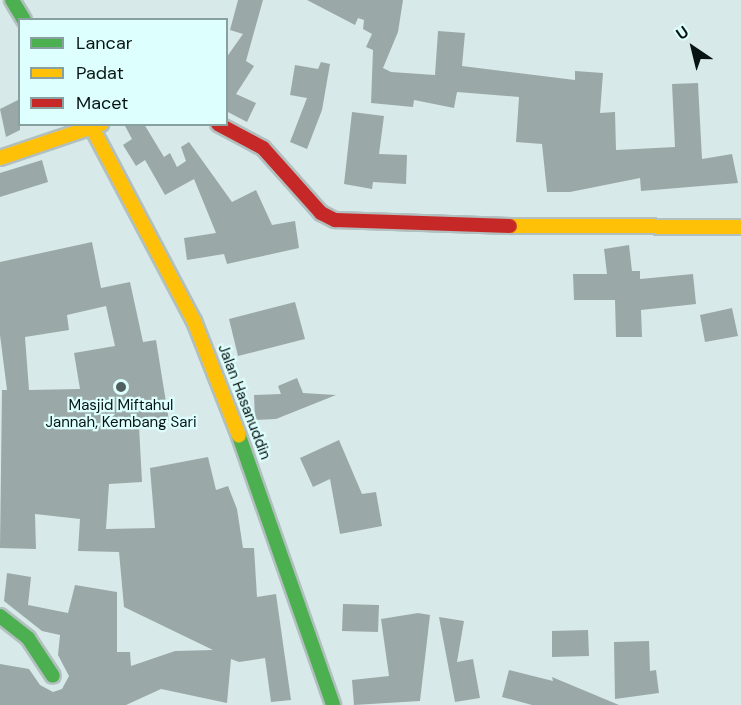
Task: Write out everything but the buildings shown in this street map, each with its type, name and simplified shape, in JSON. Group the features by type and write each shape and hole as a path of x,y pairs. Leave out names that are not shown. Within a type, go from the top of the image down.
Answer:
{"street":[{"path":"12,0 23,18"},
{"path":"0,158 91,126"},
{"name":"Jalan Hasanuddin","path":"95,126 194,321 274,526 333,705"},
{"path":"222,126 263,148 321,213 335,220 526,227 741,227"},
{"path":"0,616 28,638 53,676"}],"traffic: fast":[{"path":"12,0 23,18"},
{"path":"239,436 333,705"},
{"path":"0,616 28,638 53,676"}],"traffic: slow":[{"path":"91,126 194,321 239,436"},
{"path":"0,158 95,126"},
{"path":"510,226 741,227"}],"traffic: jam":[{"path":"222,126 263,148 321,213 335,220 510,226"}],"place":[{"name":"Masjid Miftahul Jannah, Kembang Sari","path":"121,387"}]}
